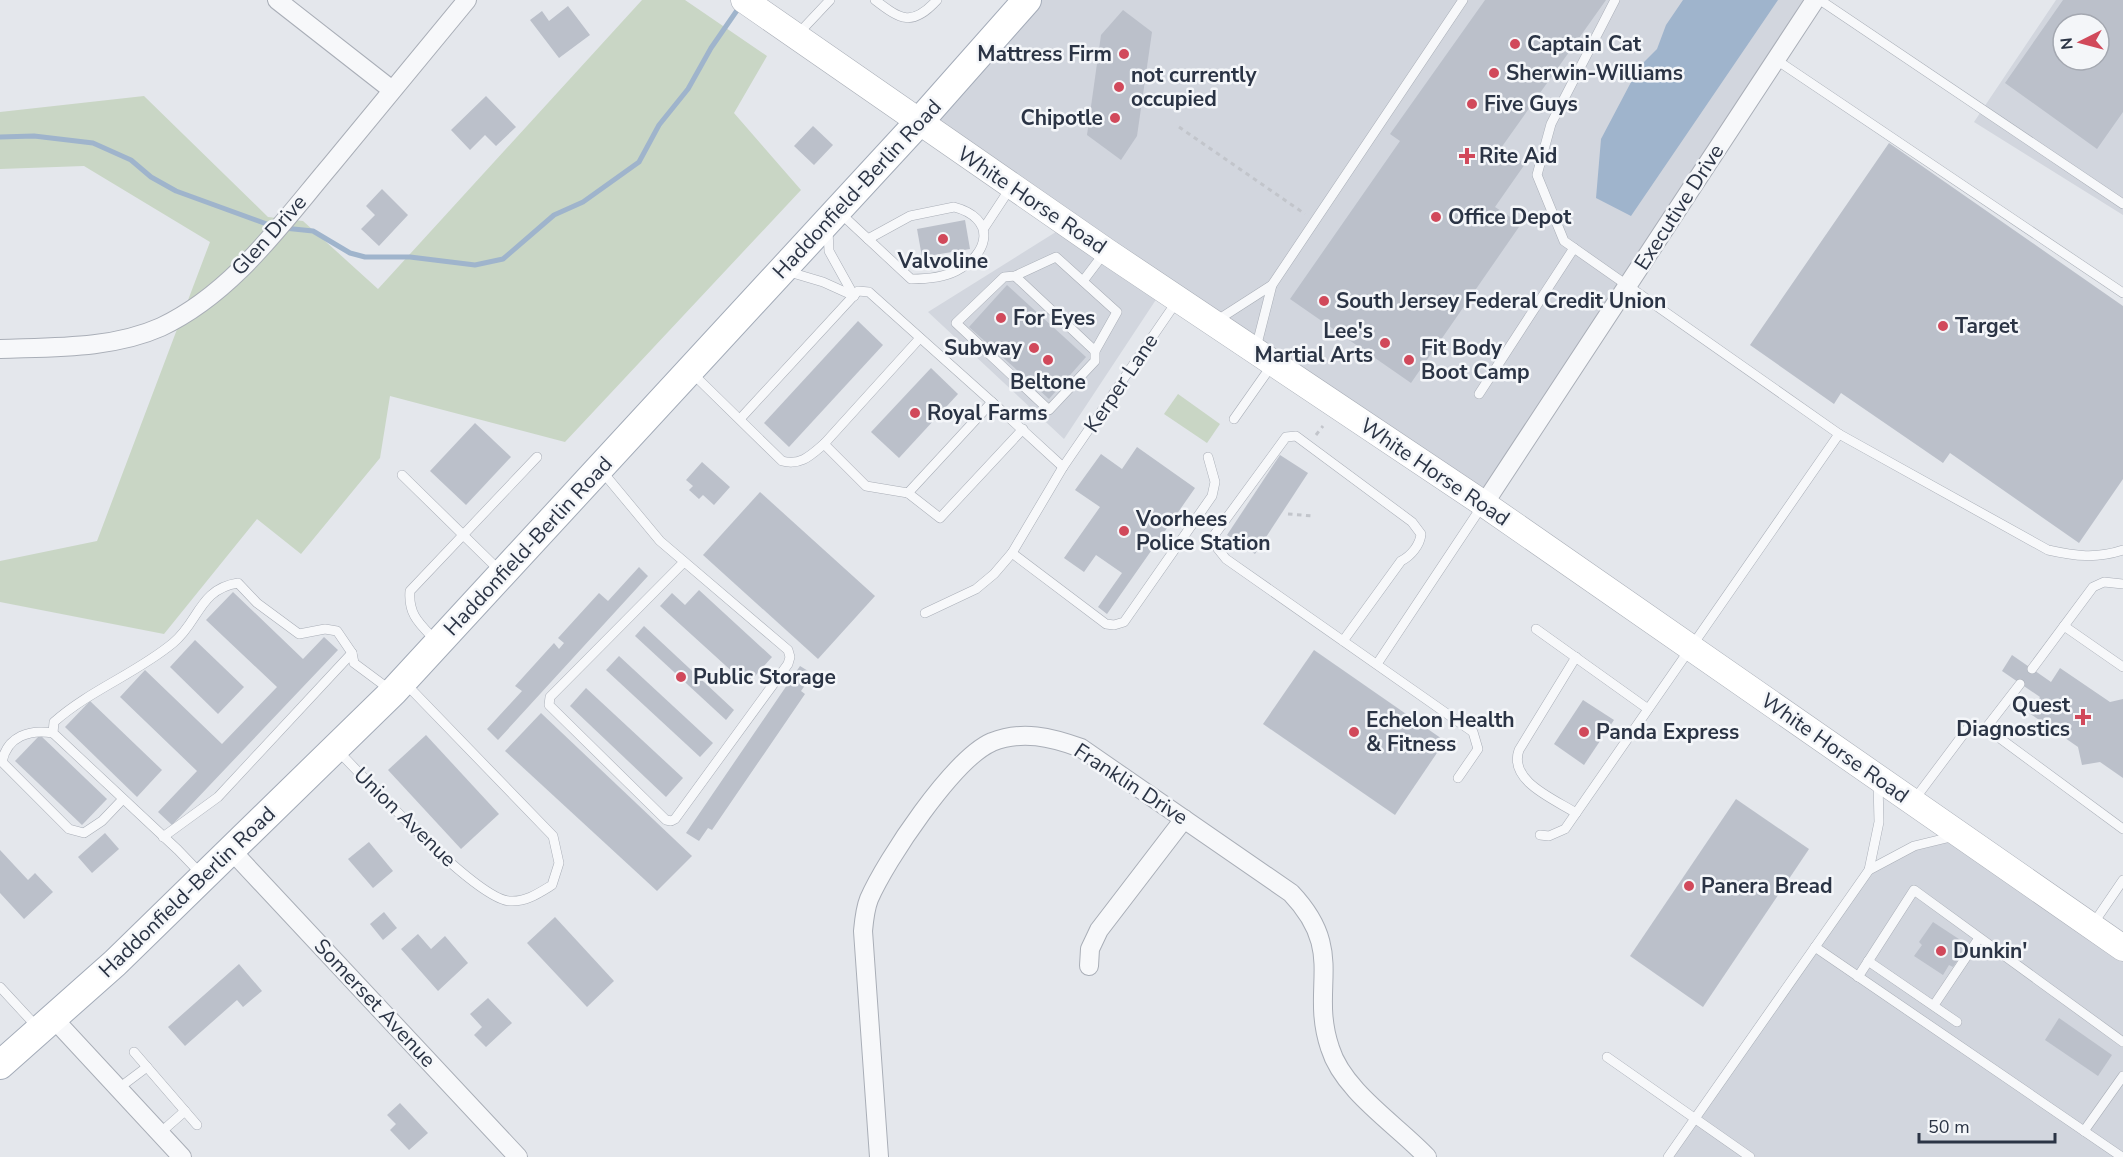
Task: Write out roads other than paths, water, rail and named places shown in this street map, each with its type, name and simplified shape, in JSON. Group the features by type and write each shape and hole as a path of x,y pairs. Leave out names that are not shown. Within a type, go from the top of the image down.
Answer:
{"main road":[{"name":"White Horse Road","path":"744,0 1012,186 1484,504 2123,948"},
{"name":"Haddonfield-Berlin Road","path":"0,1065 115,963 398,686 919,122 1027,0"}],"street":[{"path":"278,0 392,90"},
{"name":"Glen Drive","path":"0,349 79,346 131,337 159,328 189,312 258,252 467,0"},
{"name":"Executive Drive","path":"1484,504 1815,0"},
{"name":"Franklin Drive","path":"879,1157 863,931 867,902 879,878 952,772 970,754 991,742 1027,734 1054,738 1081,748 1291,893 1306,908 1322,942 1325,1016 1329,1048 1343,1075 1427,1157"},
{"path":"1089,966 1090,949 1099,930 1184,819"},
{"name":"Somerset Avenue","path":"231,850 518,1157"},
{"path":"46,1024 119,1088 182,1157"}],"lane":[{"path":"796,36 830,0"},
{"path":"875,0 897,16 906,18 921,15 937,0"},
{"path":"1214,322 1272,285 1463,0"},
{"path":"1615,0 1551,124 1537,175 1564,241 1626,287 1839,434 2048,550 2076,557 2105,556 2123,550"},
{"path":"1820,0 2123,204"},
{"path":"1775,59 2123,293"},
{"path":"854,296 829,251 832,216 868,239 911,279 934,279 956,271 975,259 984,246 984,228 1012,186"},
{"path":"868,239 910,216 954,207 971,212 984,228"},
{"path":"1479,394 1574,248"},
{"path":"1083,281 1106,250"},
{"path":"1056,257 1083,281 1117,312 1095,351 1095,362 1049,410 956,323 1004,277 1015,276 1056,257"},
{"path":"782,270 804,275 854,296"},
{"path":"1015,276 1095,351"},
{"path":"1234,420 1264,357 1272,285"},
{"path":"740,419 858,291 869,292 1063,467"},
{"name":"Kerper Lane","path":"925,613 976,588 994,574 1012,553 1063,467 1178,299"},
{"path":"689,371 782,460 792,463 804,461 825,444 920,338"},
{"path":"908,493 992,402"},
{"path":"825,444 866,486 908,493 940,518 1023,429"},
{"path":"1540,836 1558,834 1576,813 1839,434"},
{"path":"1343,640 1401,561 1408,558 1420,541 1419,528 1296,436 1281,440 1215,534 1218,549 1226,559 1473,732 1478,749 1458,778"},
{"path":"438,643 412,616 409,604 410,591 537,457"},
{"path":"1012,553 1106,624 1114,625 1124,622 1212,496 1215,482 1208,457"},
{"path":"599,469 660,542 684,562 788,650 790,657 788,664 675,819 670,821 549,705 549,701 550,697 684,562"},
{"path":"402,475 502,574"},
{"path":"1377,664 1484,504"},
{"path":"2032,669 2093,586 2104,582 2123,584"},
{"name":"Union Avenue","path":"53,733 54,722 71,707 109,686 175,642 205,600 222,585 238,583 257,603 299,634 325,629 337,631 353,658 398,686 553,836 559,862 552,885 531,898 508,901 476,884 336,748"},
{"path":"2064,626 2123,666"},
{"path":"1536,629 1648,709"},
{"path":"1575,657 1515,760 1520,776 1576,813"},
{"path":"166,840 218,797 353,658"},
{"path":"1986,728 2020,684"},
{"path":"1913,802 1968,728 1986,728 2123,828"},
{"path":"123,800 102,821 84,833 69,829 2,762 4,750 21,735 37,730 53,733 166,840 203,877"},
{"path":"1668,1157 1869,870 1879,822 1878,778"},
{"path":"1869,870 1914,846 1960,835"},
{"path":"2091,926 2123,880"},
{"path":"1858,977 1914,890 2123,1042"},
{"path":"1934,1005 1979,938"},
{"path":"1815,947 2122,1157"},
{"path":"1868,962 1957,1022"},
{"path":"0,987 46,1024"},
{"path":"134,1052 197,1125"},
{"path":"1607,1057 1750,1157"},
{"path":"119,1088 147,1067"},
{"path":"2084,1131 2123,1076"},
{"path":"160,1133 185,1111"}],"water":[{"path":"1683,0 1778,0 1631,216 1596,198 1601,139 1639,67 1657,49 1666,25"}],"waterway":[{"path":"284,228 313,231 350,253 365,257 410,257 475,265 503,259 554,215 583,202 639,162 659,125 688,89 711,48 740,6"},
{"path":"0,137 34,136 93,143 131,160 151,177 176,191 275,227"}],"place":[{"name":"Captain Cat","path":"1515,44"},
{"name":"Mattress Firm","path":"1124,54"},
{"name":"Sherwin-Williams","path":"1494,73"},
{"name":"not currently occupied","path":"1119,87"},
{"name":"Five Guys","path":"1472,104"},
{"name":"Chipotle","path":"1115,118"},
{"name":"Rite Aid","path":"1467,156"},
{"name":"Office Depot","path":"1436,217"},
{"name":"Valvoline","path":"943,239"},
{"name":"South Jersey Federal Credit Union","path":"1324,301"},
{"name":"For Eyes","path":"1001,318"},
{"name":"Target","path":"1943,326"},
{"name":"Lee's Martial Arts","path":"1385,343"},
{"name":"Subway","path":"1034,348"},
{"name":"Beltone","path":"1048,360"},
{"name":"Fit Body Boot Camp","path":"1409,360"},
{"name":"Royal Farms","path":"915,413"},
{"name":"Voorhees Police Station","path":"1124,531"},
{"name":"Public Storage","path":"681,677"},
{"name":"Quest Diagnostics","path":"2083,717"},
{"name":"Echelon Health & Fitness","path":"1354,732"},
{"name":"Panda Express","path":"1584,732"},
{"name":"Panera Bread","path":"1689,886"},
{"name":"Dunkin'","path":"1941,951"}]}
